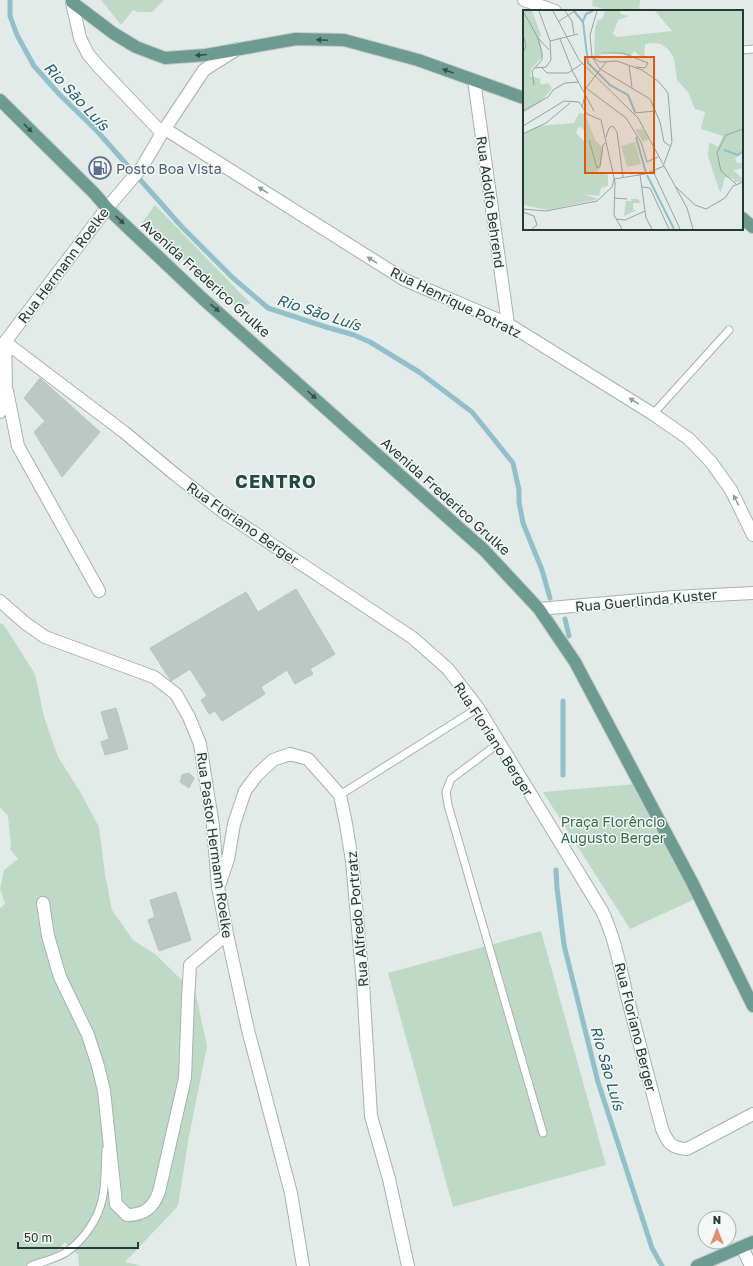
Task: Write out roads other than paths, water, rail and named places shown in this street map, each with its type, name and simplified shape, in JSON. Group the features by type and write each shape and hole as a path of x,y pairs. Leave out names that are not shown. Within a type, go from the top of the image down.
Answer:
{"main road":[{"path":"72,1 113,33 136,47 166,58 206,55 296,39 344,40 418,60 523,98"},
{"name":"Avenida Frederico Grulke","path":"0,100 94,193 107,208 202,298 484,550 538,609 575,662 693,884 753,1006"},
{"path":"743,219 753,227"},
{"path":"697,1266 748,1245"}],"street":[{"path":"524,0 552,10"},
{"name":"Rua Henrique Potratz","path":"72,1 80,38 88,54 163,131 404,280 508,324 653,414 689,439 711,462 731,490 753,535"},
{"name":"Rua Hermann Roelke","path":"5,342 107,208 142,167 163,131 204,70 239,48"},
{"name":"Rua Adolfo Behrend","path":"474,80 508,324"},
{"path":"0,412 5,342"},
{"name":"Rua Floriano Berger","path":"5,342 124,432 226,514 413,638 448,669 478,708 602,911 609,926 616,948 662,1129 670,1144 677,1148 687,1149 753,1114"},
{"path":"3,380 18,446 99,591"},
{"name":"Rua Guerlinda Kuster","path":"538,609 674,597 753,593"},
{"name":"Rua Pastor Hermann Roelke","path":"0,600 25,623 45,637 154,677 176,694 189,717 200,744 213,826 218,887 227,934 248,1030 291,1192 303,1266"},
{"path":"218,887 228,859 234,824 245,791 257,775 273,760 290,754 308,759 340,795"},
{"name":"Rua Alfredo Portratz","path":"340,795 352,861 363,984 371,1116 389,1179 408,1266"},
{"path":"43,903 48,936 60,976 88,1035 98,1066 104,1091 116,1204 127,1215 139,1215 150,1208 157,1199 159,1192 185,1078 190,965 227,934"},
{"path":"748,1245 751,1266"}],"lane":[{"path":"743,50 753,49"},
{"path":"653,414 729,330"},
{"path":"340,795 478,708"},
{"path":"499,743 451,779 446,792 448,805 543,1133"},
{"path":"31,1266 55,1258 68,1251 81,1240 90,1227 102,1200 105,1179 107,1126"}],"waterway":[{"name":"Rio São Luís","path":"10,0 10,16 17,35 34,66 59,94 97,131 182,227 233,278 268,308 354,335 370,342 419,372 472,412 513,463 519,490 519,502 523,523 542,570 550,598"},
{"name":"Rio São Luís","path":"565,619 569,636"},
{"name":"Rio São Luís","path":"563,701 563,775"},
{"name":"Rio São Luís","path":"556,870 564,945 598,1082 652,1248 662,1266"}],"place":[{"name":"Posto Boa Vista","path":"100,168"}],"district":[{"name":"CENTRO","path":"276,481"}],"park label":[{"name":"Praça Florêncio Augusto Berger","path":"613,830"}]}
